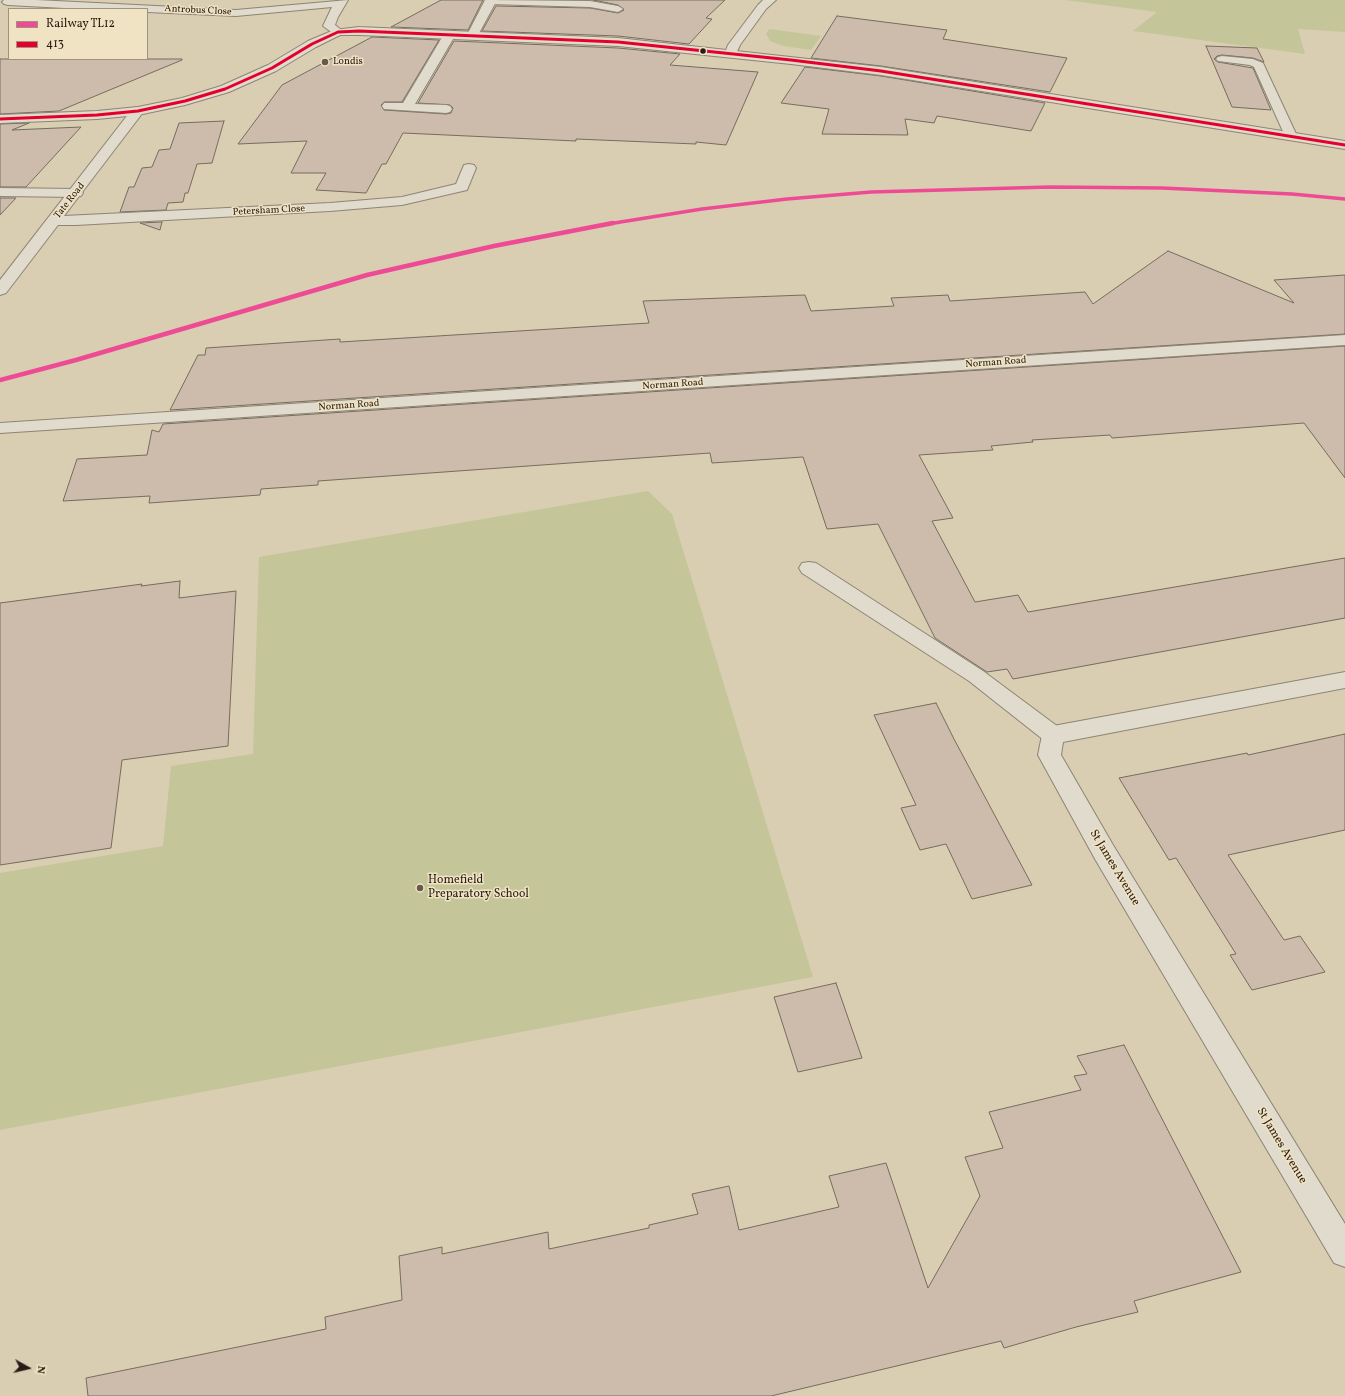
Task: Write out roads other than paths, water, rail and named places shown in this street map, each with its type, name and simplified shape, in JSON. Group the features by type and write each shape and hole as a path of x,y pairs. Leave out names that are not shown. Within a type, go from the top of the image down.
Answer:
{"street":[{"path":"473,35 491,0"},
{"path":"731,53 734,45 762,7 770,0"},
{"path":"338,32 329,26 332,17 341,2"},
{"name":"Antrobus Close","path":"148,10 236,13 341,2"},
{"name":"Antrobus Close","path":"6,4 108,8"},
{"path":"0,119 97,115 138,111 185,101 225,89 272,68 312,44 338,32 359,31 618,42 882,70 1345,145"},
{"name":"Tate Road","path":"0,290 138,111"},
{"name":"Petersham Close","path":"55,220 76,221 306,209 402,201 462,187 468,168"},
{"name":"Norman Road","path":"0,428 1345,340"},
{"path":"1053,735 1345,680"},
{"name":"St James Avenue","path":"1053,735 1049,755 1104,852 1345,1252"}],"lane":[{"path":"491,0 590,4 618,9"},
{"path":"407,107 450,34"},
{"path":"1222,59 1253,62 1259,65 1291,136"},
{"path":"388,106 446,109"},
{"path":"0,192 76,193"},
{"path":"809,568 976,676 1053,735"}],"rail line":[{"name":"TL12","path":"0,380 76,360 367,275 494,246 616,222 702,209 787,199 871,192 1050,187 1162,188 1292,194 1345,199"}],"place":[{"name":"Londis","path":"325,62"},
{"name":"Homefield Preparatory School","path":"420,888"}]}
